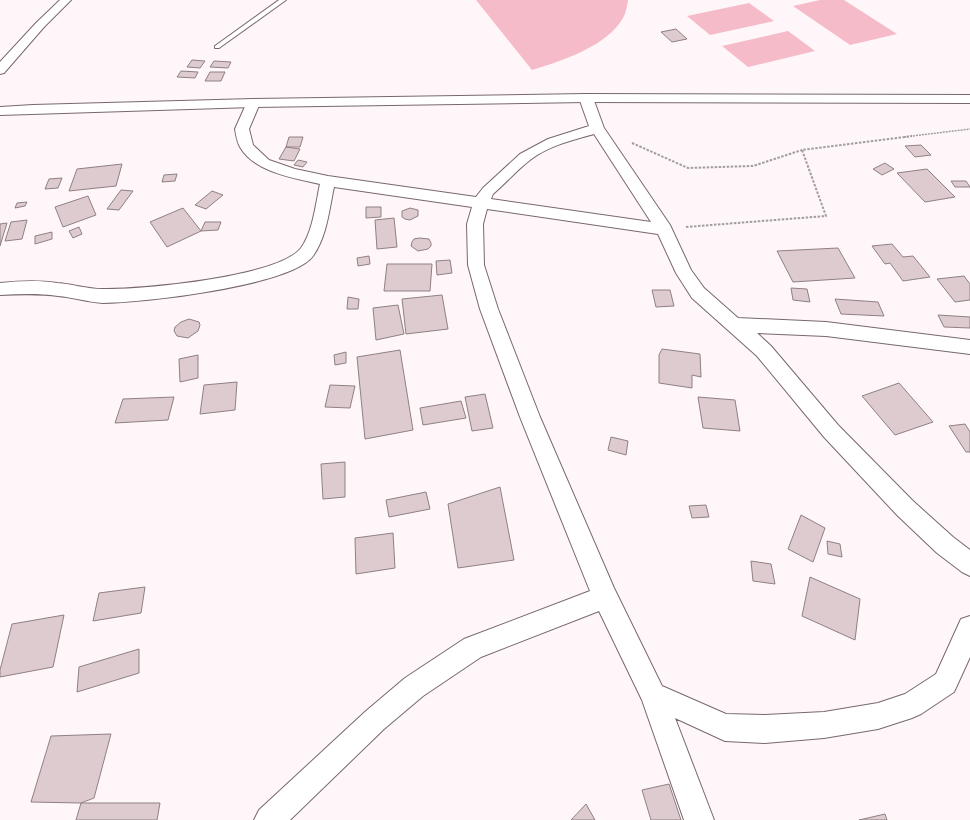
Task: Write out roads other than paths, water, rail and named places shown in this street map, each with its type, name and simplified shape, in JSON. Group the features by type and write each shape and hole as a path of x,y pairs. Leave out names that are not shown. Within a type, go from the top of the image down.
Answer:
{"street":[{"path":"0,70 40,25 66,0"},
{"path":"0,111 253,103 586,98 970,99"},
{"path":"586,98 596,128 664,229 684,274 698,294 764,351 831,431 905,508 946,545 970,564"},
{"path":"253,103 242,129 246,146 264,163 291,173 328,181 664,229"},
{"path":"596,128 553,142 536,150 525,157 488,191 481,202 475,224 476,265 489,309 530,417 605,597 653,695 699,820"},
{"path":"0,289 33,287 101,296 134,295 203,286 267,273 298,261 306,254 313,241 328,181"},
{"path":"735,325 826,329 970,347"},
{"path":"269,820 374,720 414,686 473,648 605,597"},
{"path":"653,695 725,727 765,729 824,725 878,716 912,706 945,683 970,628"}],"lane":[{"path":"218,47 283,0"}]}
